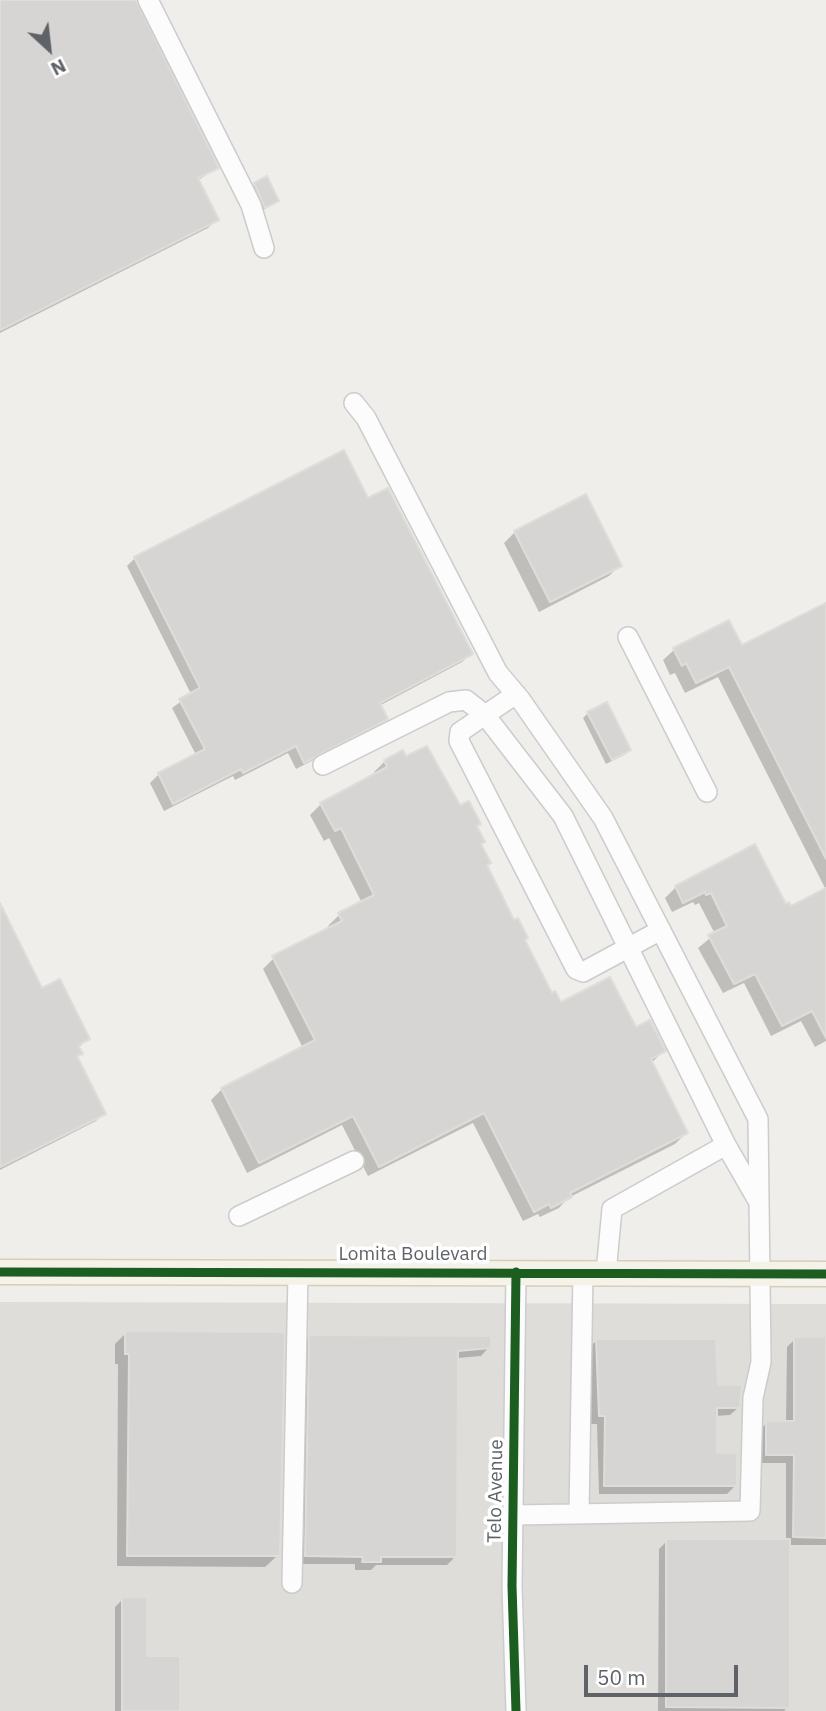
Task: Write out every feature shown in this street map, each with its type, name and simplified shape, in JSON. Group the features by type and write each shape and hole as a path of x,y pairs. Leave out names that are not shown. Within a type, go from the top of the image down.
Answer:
{"main road":[{"name":"Lomita Boulevard","path":"0,1272 826,1274"}],"street":[{"path":"148,0 251,205 264,248"},
{"path":"354,403 366,418 498,673 516,694 603,818 758,1119 761,1362 753,1398 750,1511 514,1515"},
{"path":"628,637 706,792"},
{"path":"516,694 460,732 459,741 576,969 583,972 661,930"},
{"path":"323,765 449,702 466,700 485,715 564,816 726,1145 760,1203"},
{"path":"579,1513 594,1273 612,1209 726,1145"},
{"path":"239,1216 354,1161"},
{"name":"Telo Avenue","path":"516,1272 516,1711"},
{"path":"292,1583 298,1273"}],"shaded area":[{"path":"0,1302 826,1304 826,1711 0,1711"}],"building":[{"path":"0,0 136,0 219,168 198,178 219,220 0,330"},
{"path":"267,176 279,201 265,208 254,183"},
{"path":"344,450 368,498 388,488 473,654 380,703 388,719 304,763 296,746 243,773 241,769 173,804 158,773 205,749 179,699 200,688 134,557"},
{"path":"586,494 622,566 550,602 514,531"},
{"path":"826,603 826,859 729,667 696,683 686,663 682,666 673,648 729,620 742,645"},
{"path":"607,702 631,750 612,760 587,712"},
{"path":"427,746 460,805 469,801 481,824 477,826 485,842 481,844 491,863 487,865 514,920 518,918 528,938 525,940 552,993 555,991 561,1002 610,977 636,1027 650,1020 666,1051 651,1059 688,1133 570,1193 572,1197 551,1208 549,1204 534,1212 484,1113 379,1167 353,1116 259,1163 221,1088 315,1040 272,956 342,921 338,913 374,895 341,828 335,831 320,803 387,767 384,760 403,750 406,756"},
{"path":"755,844 786,904 789,902 791,906 826,888 826,1038 812,1011 782,1026 755,974 734,984 708,935 727,926 711,893 706,895 705,892 683,903 675,886"},
{"path":"0,903 42,988 60,979 90,1039 78,1045 83,1054 77,1056 106,1114 0,1167"},
{"path":"125,1331 282,1332 285,1335 280,1556 127,1556 129,1354 125,1354"},
{"path":"309,1335 491,1336 491,1348 458,1351 457,1557 381,1557 381,1562 362,1562 363,1557 305,1556"},
{"path":"794,1337 826,1337 826,1538 793,1537 794,1455 766,1455 766,1421 794,1421"},
{"path":"596,1339 716,1339 718,1385 742,1385 740,1408 717,1408 717,1453 737,1453 737,1486 604,1486 605,1416 599,1416"},
{"path":"666,1539 790,1539 790,1708 666,1707"},
{"path":"122,1597 147,1597 147,1656 180,1656 180,1711 122,1711"}],"cycle path":[{"path":"0,1272 826,1274"},
{"path":"516,1272 512,1586 516,1711"}]}
